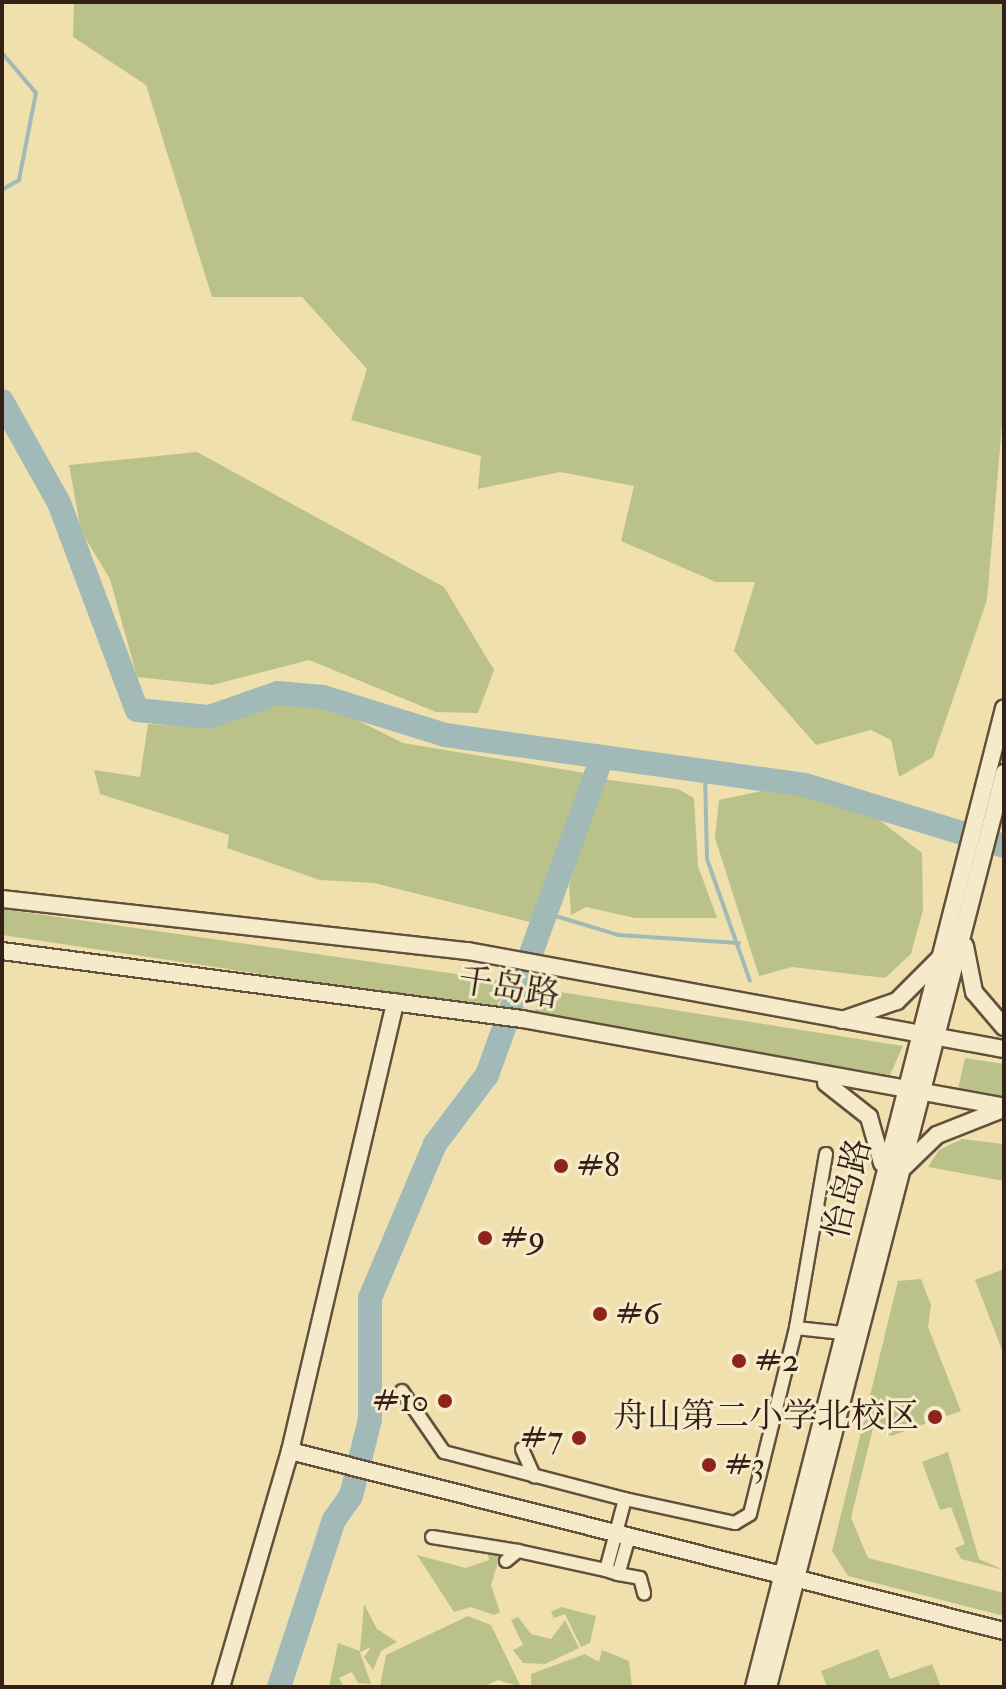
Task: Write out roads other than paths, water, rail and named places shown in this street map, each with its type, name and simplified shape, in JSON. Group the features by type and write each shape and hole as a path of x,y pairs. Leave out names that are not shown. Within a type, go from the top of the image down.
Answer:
{"street":[{"path":"1004,708 976,815 966,930 974,992 1004,1027"},
{"path":"930,1038 946,949 994,812 1004,773"},
{"name":"千岛路","path":"2,899 468,951 540,968 1004,1049"},
{"path":"930,1038 966,930"},
{"path":"839,1021 897,1001 946,949"},
{"name":"千岛路","path":"2,951 522,1019 1004,1108"},
{"path":"221,1687 290,1451 395,1002"},
{"name":"怡岛路","path":"754,1687 788,1578 843,1333 911,1093 930,1038"},
{"path":"768,1687 788,1578 890,1175 869,1117 847,1093 806,1073"},
{"path":"890,1175 937,1135 1004,1108"},
{"path":"402,1391 444,1452 625,1499 735,1523 750,1514 796,1328 826,1154"},
{"path":"796,1328 843,1333"},
{"path":"522,1449 534,1476"},
{"path":"290,1451 622,1538 1004,1631"},
{"path":"612,1572 622,1538 625,1499"},
{"path":"432,1537 518,1551 640,1578 644,1593"},
{"path":"506,1561 518,1551"}],"waterway":[{"path":"2,53 36,93 19,180 2,190"},
{"path":"2,401 59,503 137,710 209,717 278,693 323,697 445,735 805,785 1004,846"},
{"path":"279,1687 334,1520 351,1496 370,1419 370,1298 435,1144 487,1075 601,760"},
{"path":"705,776 707,859 750,981"},
{"path":"549,914 618,935 739,943"}],"place":[{"name":"#8","path":"561,1166"},
{"name":"#9","path":"485,1238"},
{"name":"#6","path":"600,1314"},
{"name":"#2","path":"739,1361"},
{"name":"#10","path":"445,1401"},
{"name":"舟山第二小学北校区","path":"935,1417"},
{"name":"#7","path":"579,1438"},
{"name":"#3","path":"709,1465"}]}
